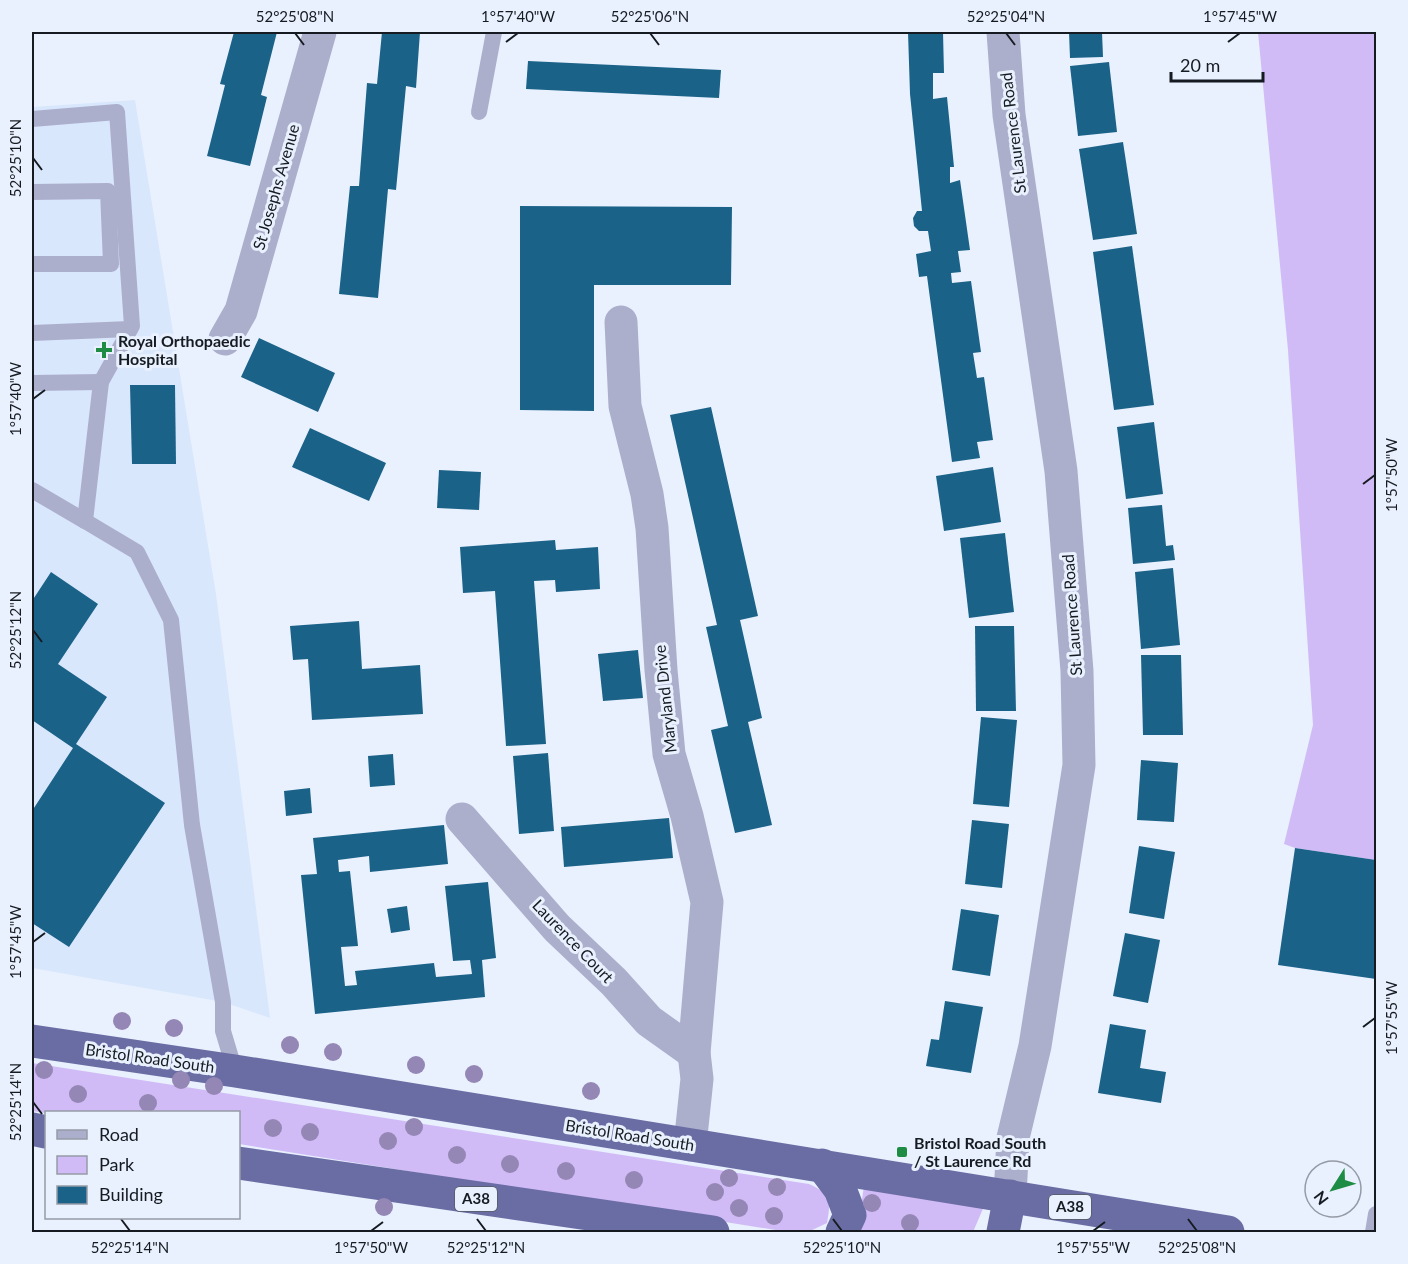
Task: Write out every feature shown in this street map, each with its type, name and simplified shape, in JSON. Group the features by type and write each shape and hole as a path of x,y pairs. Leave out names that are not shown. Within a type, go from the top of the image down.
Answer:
{"highway":[{"name":"Bristol Road South","path":"32,1041 236,1071 822,1165 1228,1233"},
{"name":"A38","path":"240,1163 713,1233"},
{"path":"822,1165 840,1189 849,1215 842,1233"},
{"path":"1003,1233 1010,1196"}],"street":[{"name":"St Josephs Avenue","path":"225,339 241,311 320,32"},
{"name":"St Laurence Road","path":"1003,32 1009,115 1061,471 1077,671 1079,765 1035,1046 1013,1138 1010,1196"},
{"name":"Maryland Drive","path":"621,322 625,406 647,494 652,528 669,754 687,816 707,902 694,1053 697,1079 690,1145"},
{"name":"Laurence Court","path":"462,819 556,928 614,982 649,1021 694,1053"}],"lane":[{"path":"479,112 494,32"},
{"path":"32,119 117,112 119,264"},
{"path":"32,192 108,191 119,264 132,326 101,382 85,521"},
{"path":"32,264 119,264"},
{"path":"32,333 130,329"},
{"path":"32,383 77,376 101,382"},
{"path":"32,490 137,552 171,620 192,825 223,1002 223,1031 236,1071"},
{"path":"1373,1233 1377,1214"}],"shaded area":[{"name":"Royal Orthopaedic Hospital","path":"135,100 216,594 270,1018 223,1002 32,968 32,107"}],"green space":[{"path":"1258,32 1376,32 1376,860 1295,848 1284,844 1313,725 1288,350"},
{"path":"32,1063 809,1184 822,1191 828,1199 829,1209 827,1223 808,1232 788,1232 240,1144 240,1111 45,1111 45,1113 32,1111"},
{"path":"864,1186 985,1204 973,1232 857,1232"}],"building":[{"path":"234,32 277,32 261,95 267,97 250,166 207,156 225,85 220,84"},
{"path":"382,32 420,32 416,88 406,86 396,190 388,189 378,298 339,294 350,186 359,186 367,83 377,84"},
{"path":"908,32 943,32 944,73 933,73 933,99 947,97 954,167 950,167 950,183 960,180 970,250 958,251 961,272 951,273 952,283 971,281 981,352 973,353 977,378 984,377 993,440 977,442 980,458 952,462 927,276 919,277 916,254 931,251 928,231 919,231 914,226 913,218 917,211 922,211 910,94"},
{"path":"1069,32 1102,32 1103,57 1070,58"},
{"path":"528,61 721,70 719,98 526,89"},
{"path":"1109,62 1117,132 1078,136 1070,66"},
{"path":"1123,142 1137,234 1093,240 1079,149"},
{"path":"520,206 732,207 731,285 594,285 594,411 520,410"},
{"path":"1132,246 1154,405 1114,410 1093,252"},
{"path":"259,338 335,373 318,412 241,377"},
{"path":"130,385 175,385 176,464 132,464"},
{"path":"711,407 758,616 740,620 762,718 748,722 772,825 735,833 711,730 728,726 706,627 717,625 670,415"},
{"path":"1154,422 1163,494 1126,499 1117,427"},
{"path":"310,428 386,463 369,501 292,467"},
{"path":"993,467 1001,522 944,531 936,476"},
{"path":"439,470 481,472 479,510 437,508"},
{"path":"1162,505 1166,546 1173,545 1175,560 1133,564 1128,508"},
{"path":"1005,533 1014,612 969,618 960,538"},
{"path":"555,540 556,550 598,547 600,589 556,592 555,580 534,581 546,744 506,746 495,591 463,593 460,547"},
{"path":"1173,568 1180,645 1141,649 1135,572"},
{"path":"51,572 98,604 58,664 107,697 76,744 165,803 69,947 32,923 32,811 73,748 32,720 32,601"},
{"path":"359,621 362,669 420,665 423,714 312,720 308,659 293,660 290,626"},
{"path":"975,626 1014,626 1016,711 976,711"},
{"path":"638,650 643,698 603,701 598,654"},
{"path":"1141,655 1181,655 1183,735 1143,735"},
{"path":"981,717 1017,720 1009,807 973,804"},
{"path":"548,753 554,831 519,834 513,756"},
{"path":"393,754 395,785 370,787 368,756"},
{"path":"1141,760 1178,763 1174,822 1137,820"},
{"path":"310,788 312,813 286,816 284,791"},
{"path":"669,818 673,858 564,867 561,827"},
{"path":"972,820 1009,824 1002,888 965,884"},
{"path":"444,825 448,864 370,872 369,856 338,860 339,872 350,871 358,946 341,947 345,986 357,985 355,971 434,963 436,977 472,974 470,960 453,961 445,886 488,882 496,958 482,960 485,997 315,1014 301,875 317,874 313,838"},
{"path":"1139,846 1175,852 1164,919 1129,913"},
{"path":"1295,848 1376,860 1376,979 1278,965"},
{"path":"407,906 410,930 391,933 387,909"},
{"path":"961,909 999,915 990,976 952,970"},
{"path":"1125,933 1160,940 1148,1003 1113,996"},
{"path":"945,1001 983,1007 971,1073 926,1066 931,1039 939,1040"},
{"path":"1110,1024 1146,1030 1140,1068 1166,1072 1161,1103 1098,1093"}],"place":[{"name":"Royal Orthopaedic Hospital","path":"104,350"},
{"name":"Bristol Road South / St Laurence Rd","path":"902,1152"}]}
